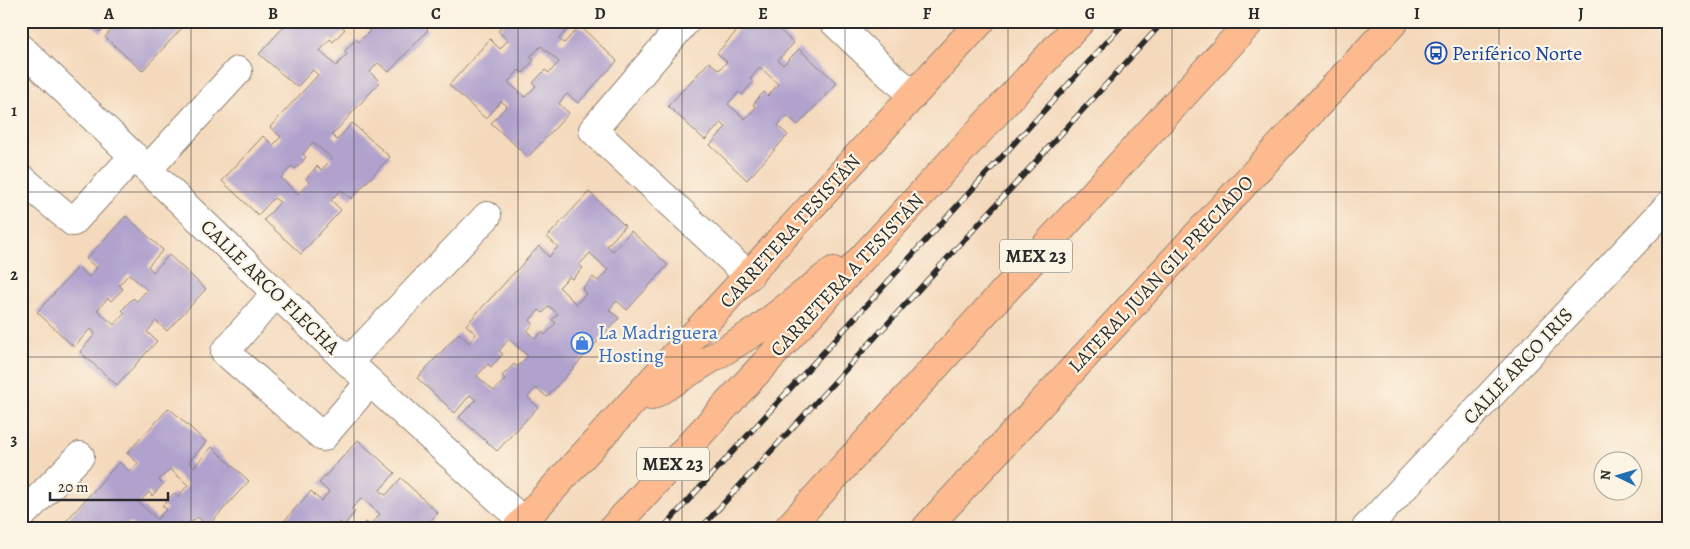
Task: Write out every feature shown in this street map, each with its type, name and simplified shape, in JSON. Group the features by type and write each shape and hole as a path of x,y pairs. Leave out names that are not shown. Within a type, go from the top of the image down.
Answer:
{"main road":[{"name":"CARRETERA TESISTÁN","path":"520,525 980,21"},
{"name":"CARRETERA A TESISTÁN","path":"613,528 1081,21"},
{"name":"MEX 23","path":"788,528 1251,21"},
{"name":"LATERAL JUAN GIL PRECIADO","path":"926,528 1395,21"},
{"path":"621,415 759,329 885,233"},
{"path":"800,528 822,491"}],"street":[{"path":"686,21 593,130 748,276"},
{"path":"833,21 891,76 913,94"},
{"name":"CALLE ARCO FLECHA","path":"21,48 520,525"},
{"path":"21,178 73,222 141,163 238,71"},
{"name":"CALLE ARCO IRIS","path":"1366,528 1669,205"},
{"path":"348,362 487,216"},
{"path":"276,293 225,352 323,436 370,382"},
{"path":"21,516 80,456"}],"building":[{"path":"88,21 109,21 100,32"},
{"path":"119,21 177,21 183,27 142,71 105,37"},
{"path":"289,21 345,21 341,26 345,29 333,42 330,39 320,51 336,66 347,54 344,52 356,39 359,42 370,31 360,21 419,21 428,30 389,72 378,63 374,67 370,72 380,82 332,135 337,140 352,123 390,157 351,199 341,190 331,200 341,210 301,254 264,220 280,202 274,198 258,215 222,181 263,136 273,145 281,137 270,127 318,75 313,70 297,87 259,54","holes":["313,142 332,159 321,170 317,166 306,179 309,182 298,194 281,178 292,166 295,169 301,163 306,157 303,154"]},
{"path":"507,21 574,21 559,39 561,41 564,43 580,26 617,61 578,103 567,94 563,98 559,104 569,113 528,157 491,123 507,106 501,101 486,119 449,85 490,39 500,49 508,40 498,31","holes":["541,46 559,62 549,73 545,70 533,83 536,86 525,97 508,82 519,70 523,73 534,60 530,57"]},
{"path":"746,21 770,21 794,43 778,60 783,65 799,49 837,83 798,125 787,116 782,120 778,126 788,135 747,180 710,145 726,127 721,123 705,140 668,106 709,62 719,70 727,62 717,53","holes":["760,67 778,84 768,96 764,92 758,98 753,105 756,107 745,119 728,104 739,92 742,95 753,82 750,79"]},
{"path":"589,192 625,226 607,246 613,251 631,231 668,265 627,310 617,301 612,306 609,310 619,318 547,397 536,388 532,392 528,397 538,407 497,451 459,417 476,400 470,395 455,413 417,378 459,333 469,343 476,334 466,325 539,246 549,257 558,247 547,237","holes":["590,253 608,270 598,281 593,277 582,289 586,294 576,304 559,287 569,277 572,279 583,268 579,265","549,306 558,314 552,320 556,323 545,335 542,332 535,339 527,331 533,324 530,320 539,310 543,313","509,339 528,356 517,367 514,364 502,376 505,379 494,391 477,376 488,364 491,367 503,354 499,351"]},
{"path":"126,216 163,250 148,266 153,272 169,255 206,289 167,331 156,321 147,332 157,341 117,385 80,352 95,334 93,331 90,329 74,347 37,312 78,267 89,277 97,268 86,259","holes":["129,274 147,290 137,301 133,298 122,310 125,313 114,325 97,310 108,298 111,301 123,289 119,285"]},
{"path":"169,408 206,442 189,462 194,467 212,447 249,481 208,526 197,517 189,525 192,528 136,528 130,522 124,528 120,526 118,528 60,528 119,462 130,472 138,463 127,453","holes":["170,469 188,485 178,497 174,493 162,506 167,509 157,519 139,503 149,492 152,496 163,484 159,480"]},
{"path":"358,440 395,473 380,490 382,493 386,495 401,478 438,513 424,528 360,528 366,522 370,525 380,514 362,498 351,509 355,512 344,525 340,522 335,528 278,528 311,491 321,501 329,492 319,483"}],"railway":[{"path":"663,528 1126,21"},
{"path":"701,528 1164,21"}],"place":[{"name":"Periférico Norte","path":"1436,53"},
{"name":"La Madriguera Hosting","path":"582,343"}]}
